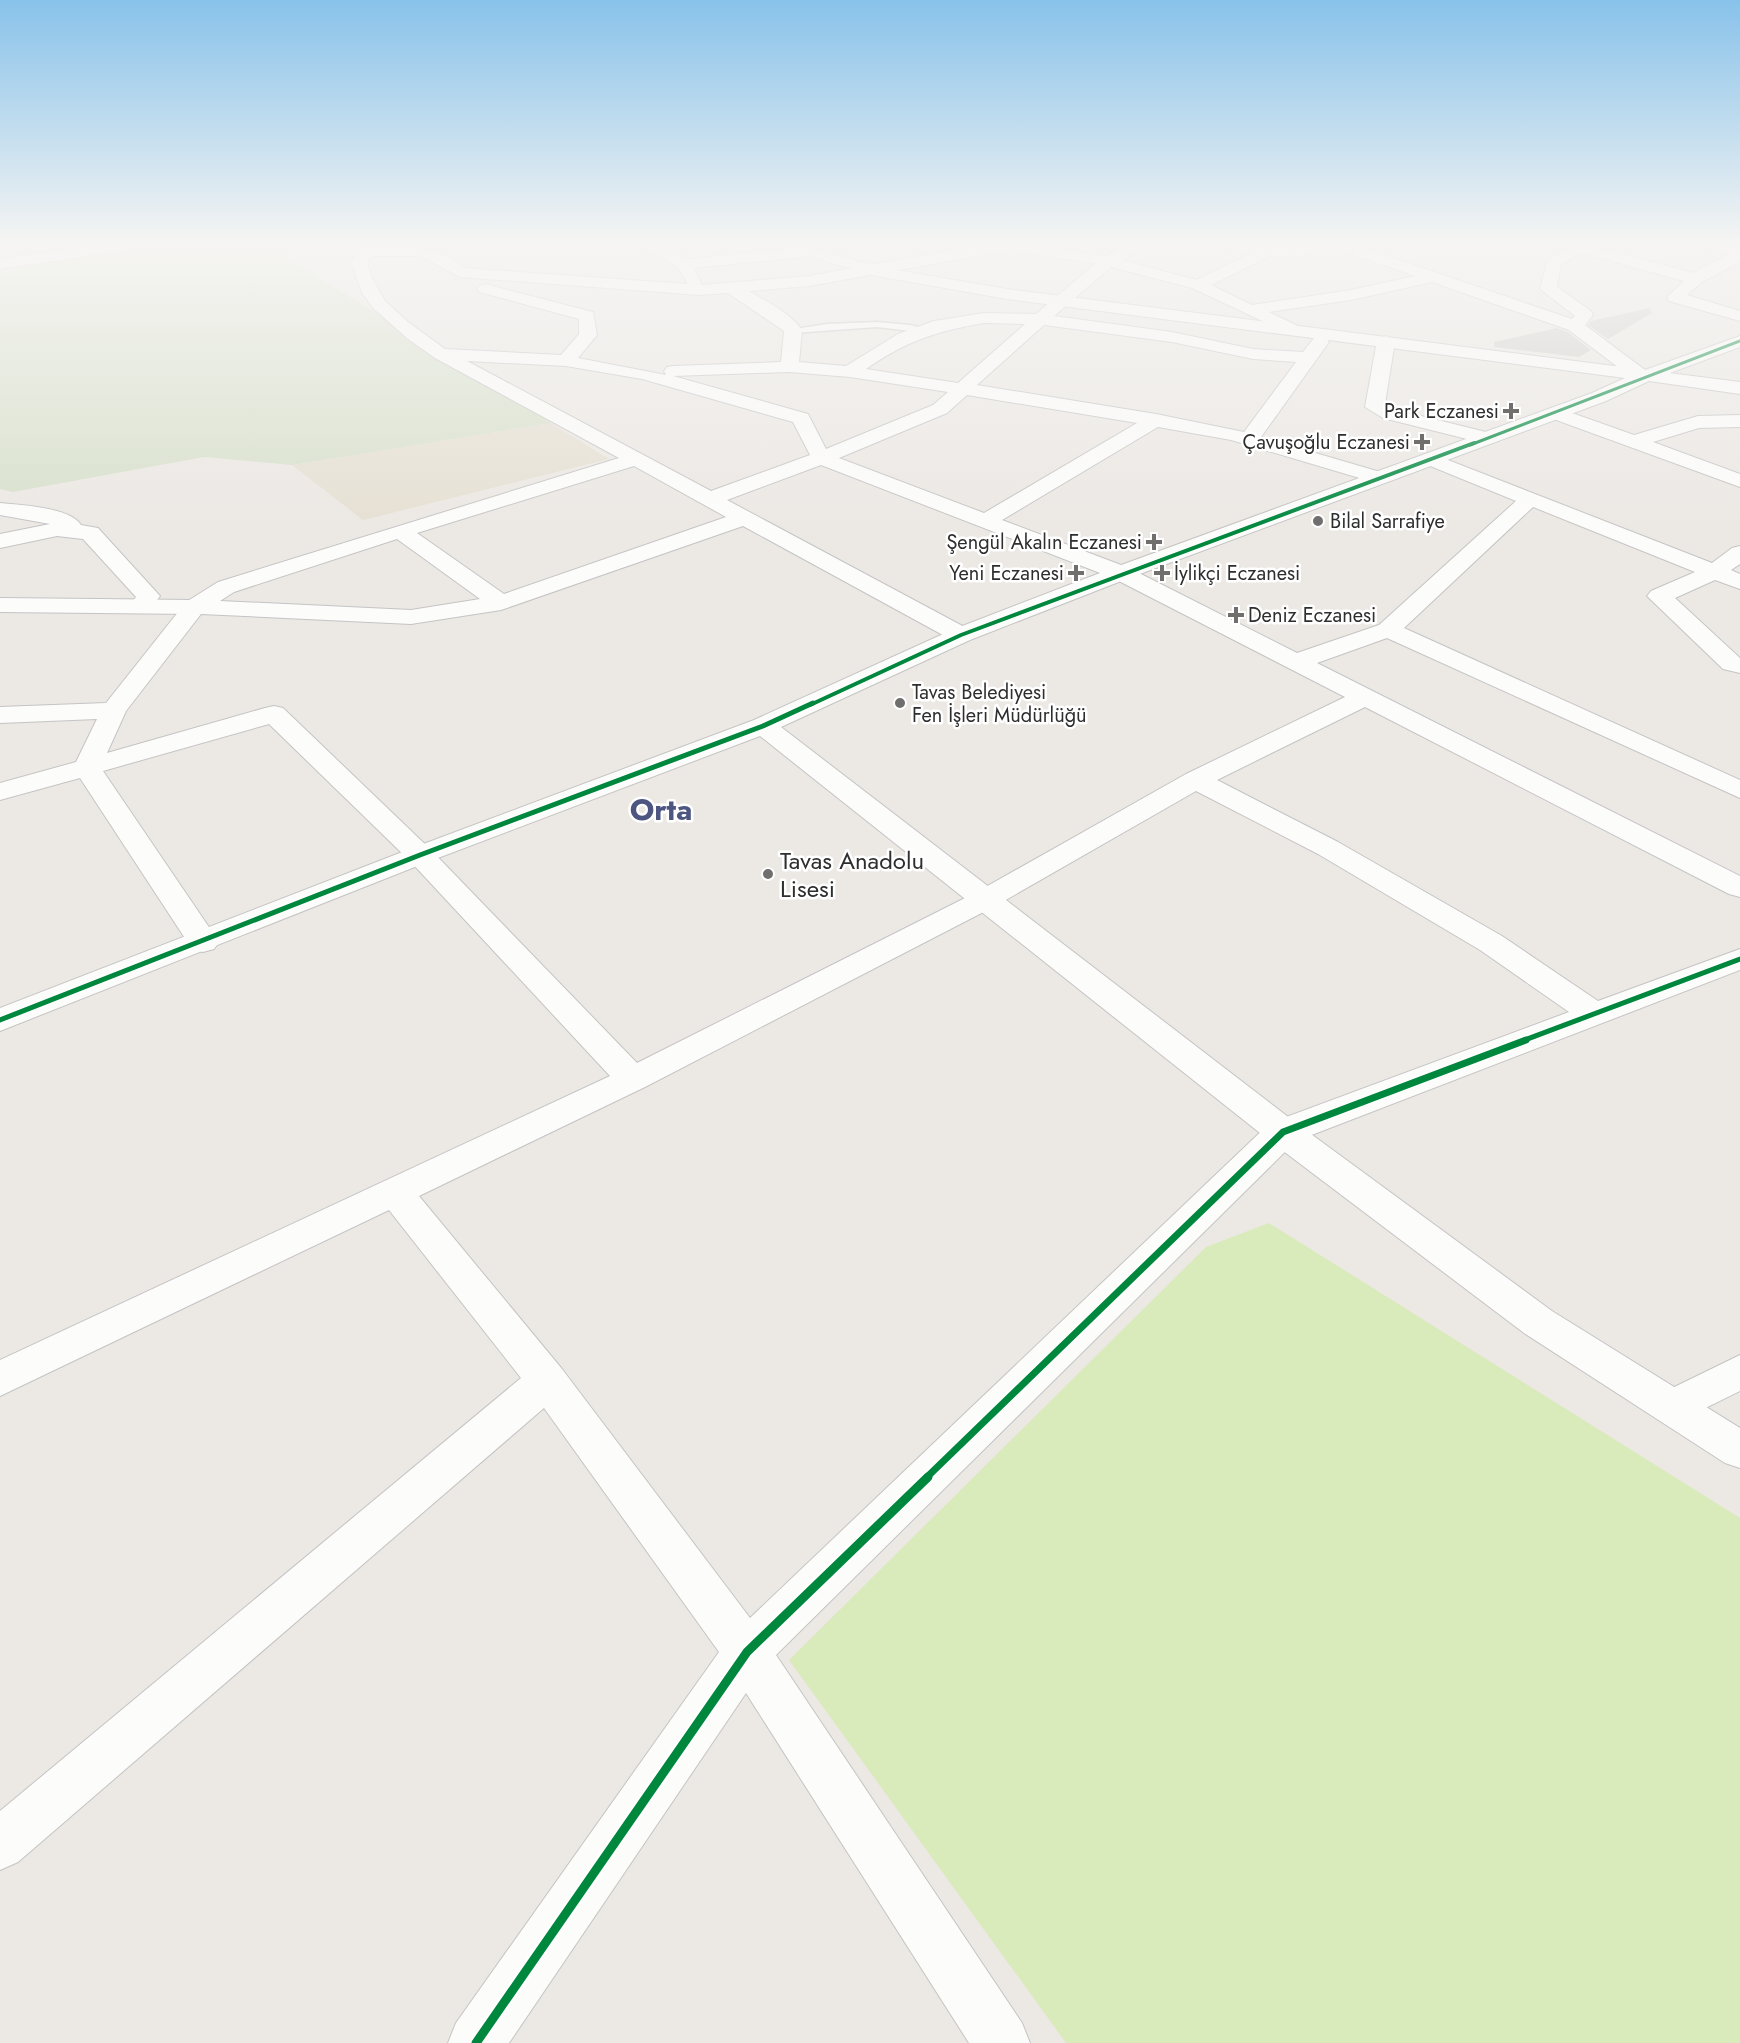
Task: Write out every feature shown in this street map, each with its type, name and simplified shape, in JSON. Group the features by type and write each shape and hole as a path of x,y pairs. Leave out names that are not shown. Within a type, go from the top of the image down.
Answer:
{"street":[{"path":"420,338 441,354 634,460 961,635"},
{"path":"566,361 584,338"},
{"path":"789,368 793,338"},
{"path":"850,372 883,349 908,338"},
{"path":"709,499 821,459 940,409 1018,338"},
{"path":"1178,338 1253,354 1308,357"},
{"path":"1250,439 1322,338"},
{"path":"1366,338 1740,388"},
{"path":"1592,338 1643,376"},
{"path":"1386,341 1375,407 1390,414 1487,438"},
{"path":"0,1020 420,855 763,726 961,635 1121,573 1555,413 1643,376 1740,341"},
{"path":"441,354 566,361 644,374 801,418 821,459 1121,573 1740,888"},
{"path":"644,374 680,370 789,368 850,372 1156,420 1250,439 1380,478"},
{"path":"1555,413 1740,481"},
{"path":"985,521 1156,420"},
{"path":"1632,442 1698,422 1740,421"},
{"path":"1430,459 1740,582"},
{"path":"87,768 114,710 194,607 226,587 634,460"},
{"path":"1295,662 1388,630 1530,499"},
{"path":"0,509 47,515 66,522 75,530"},
{"path":"0,605 194,607 411,617 501,603 744,518"},
{"path":"0,541 57,529 90,533 148,596 141,606"},
{"path":"400,531 501,603"},
{"path":"1740,553 1713,573 1659,596 1732,664 1740,666"},
{"path":"1388,630 1740,790"},
{"path":"0,1378 396,1194 633,1079 986,899 1196,780 1365,697"},
{"path":"0,715 114,710"},
{"path":"0,792 274,714 420,855 633,1079"},
{"path":"763,726 1283,1132 1538,1322 1740,1450"},
{"path":"87,768 203,942"},
{"path":"1196,780 1328,848 1491,943 1595,1014"},
{"path":"476,2043 747,1652 1283,1132 1740,959"},
{"path":"396,1194 547,1381 747,1652 1002,2043"},
{"path":"1673,1407 1740,1372"},
{"path":"0,1844 547,1381"}],"shaded area":[{"path":"551,423 609,459 363,520 292,465"}],"green space":[{"path":"0,338 416,338 551,423 292,465 204,457 13,492 0,489"},
{"path":"1269,1223 1740,1518 1740,2043 1066,2043 789,1660 1206,1247"}],"building":[{"path":"1510,338 1576,338 1591,350 1579,357 1494,347 1494,342"}],"cycle path":[{"path":"0,1020 420,855 763,726 961,635 1121,573 1599,397 1643,377 1740,341"},
{"path":"476,2043 747,1652 1283,1132 1740,959"}],"place":[{"name":"Park Eczanesi","path":"1511,411"},
{"name":"Çavuşoğlu Eczanesi","path":"1422,442"},
{"name":"Bilal Sarrafiye","path":"1318,521"},
{"name":"Şengül Akalın Eczanesi","path":"1154,542"},
{"name":"Yeni Eczanesi","path":"1076,573"},
{"name":"İylikçi Eczanesi","path":"1162,573"},
{"name":"Deniz Eczanesi","path":"1236,615"},
{"name":"Tavas Belediyesi Fen İşleri Müdürlüğü","path":"900,703"},
{"name":"Tavas Anadolu Lisesi","path":"768,874"}],"district":[{"name":"Orta","path":"661,809"}]}
